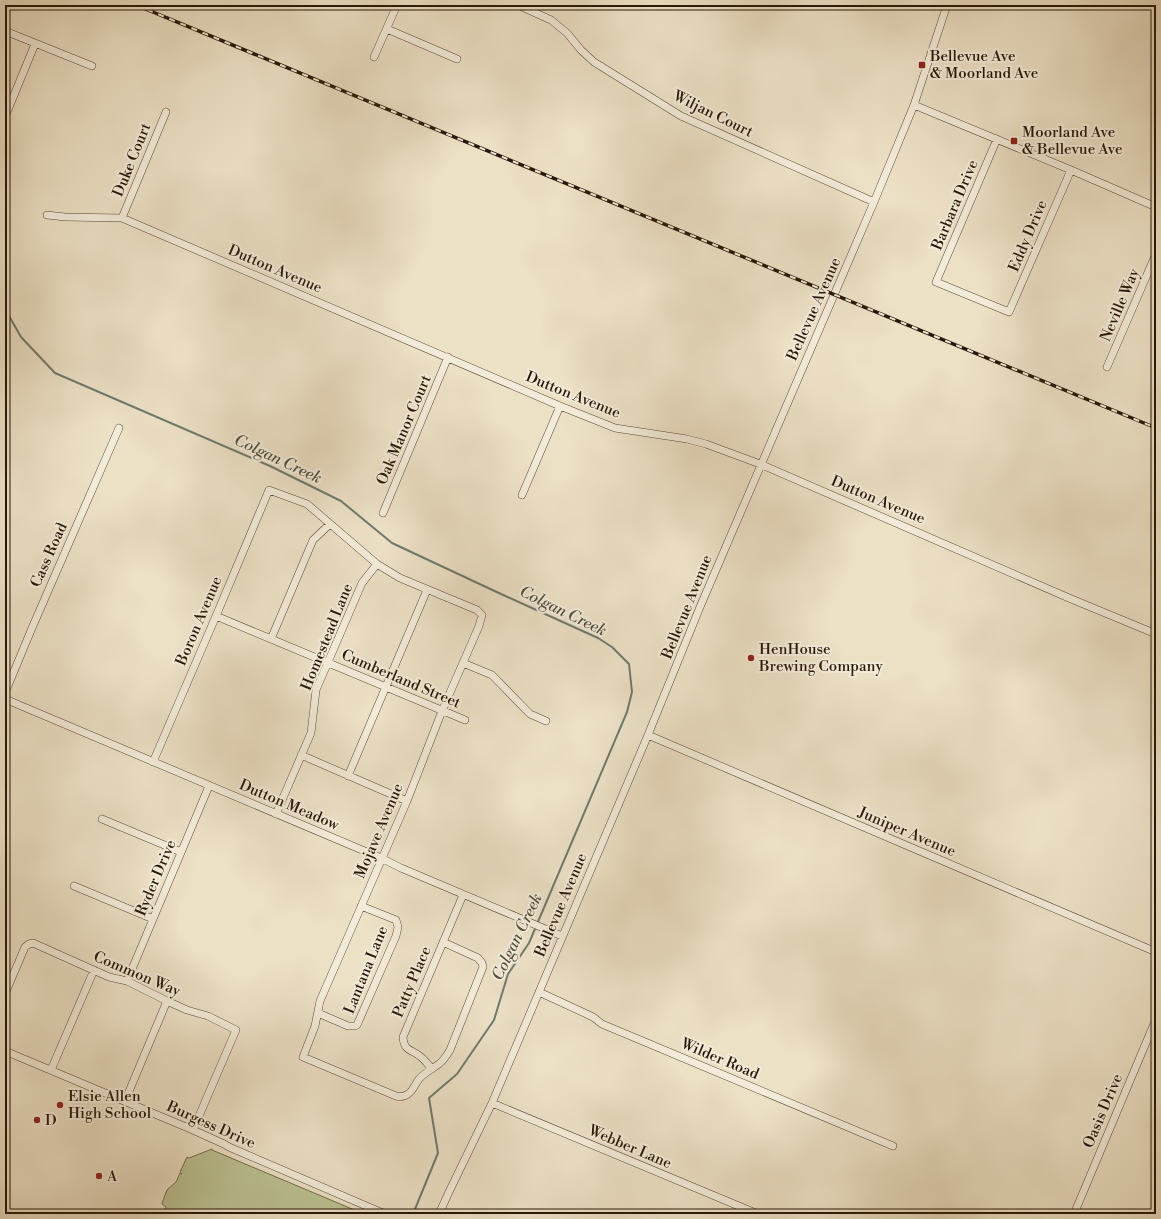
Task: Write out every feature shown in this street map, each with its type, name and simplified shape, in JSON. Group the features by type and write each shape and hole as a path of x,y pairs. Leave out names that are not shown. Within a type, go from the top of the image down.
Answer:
{"street":[{"path":"374,57 397,5"},
{"name":"Wiljan Court","path":"518,5 557,24 594,62 681,116 874,202"},
{"name":"Bellevue Avenue","path":"439,1214 492,1103 648,735 760,464 874,202 914,105 947,5"},
{"path":"387,29 457,59"},
{"path":"5,31 92,66"},
{"path":"5,116 35,44"},
{"path":"914,105 1156,206"},
{"name":"Duke Court","path":"122,218 166,112"},
{"name":"Barbara Drive","path":"997,139 936,282 1009,312"},
{"name":"Eddy Drive","path":"1009,312 1071,170"},
{"name":"Dutton Avenue","path":"47,215 65,217 122,218 560,406 615,428 706,444 760,464 1069,598 1156,634"},
{"name":"Neville Way","path":"1107,367 1156,254"},
{"name":"Oak Manor Court","path":"383,513 448,357"},
{"path":"522,495 560,406"},
{"name":"Cass Road","path":"5,693 119,428"},
{"name":"Boron Avenue","path":"153,762 269,490 307,504 330,524"},
{"path":"271,639 313,540 330,524 377,564 400,578 427,590 348,776"},
{"name":"Homestead Lane","path":"276,814 311,733 316,690 362,583 377,564"},
{"name":"Mojave Avenue","path":"427,590 477,610 482,615 479,626 442,711 407,801 320,1001 315,1026 303,1057 399,1097 408,1094 418,1080 432,1069"},
{"name":"Cumberland Street","path":"216,616 465,720"},
{"path":"464,663 492,675 530,714 546,721"},
{"name":"Dutton Meadow","path":"5,699 562,936"},
{"name":"Juniper Avenue","path":"648,735 1156,952"},
{"path":"301,756 407,801"},
{"name":"Ryder Drive","path":"127,981 209,786"},
{"path":"102,819 181,852"},
{"path":"74,886 153,919"},
{"name":"Patty Place","path":"432,1069 420,1056 406,1047 403,1043 403,1037 463,895"},
{"name":"Lantana Lane","path":"318,1013 348,1026 354,1026 357,1024 396,936 398,927 396,920 361,906"},
{"path":"432,1069 440,1064 450,1050 483,967 478,958 443,942"},
{"name":"Common Way","path":"5,994 25,947 33,943 109,977 127,981 187,1010 208,1016 236,1030 193,1130"},
{"path":"51,1070 94,970"},
{"name":"Wilder Road","path":"539,992 593,1017 602,1024 893,1146"},
{"path":"125,1101 167,1001"},
{"name":"Oasis Drive","path":"1074,1214 1156,1019"},
{"name":"Burgess Drive","path":"5,1051 193,1130 228,1147 385,1214"},
{"name":"Webber Lane","path":"492,1103 758,1214"}],"green space":[{"path":"212,1149 364,1214 163,1214 166,1207 162,1203 167,1190 176,1182 180,1173 182,1174 180,1172 187,1157 189,1158"}],"waterway":[{"name":"Colgan Creek","path":"5,309 21,337 55,373 270,466 341,501 392,543 598,638 612,647 629,664 632,692 627,712 529,943 508,974 494,1020 457,1074 429,1098 438,1153 413,1214"}],"railway":[{"path":"136,5 1156,428"}],"place":[{"name":"Bellevue Ave & Moorland Ave","path":"922,65"},
{"name":"Moorland Ave & Bellevue Ave","path":"1014,141"},
{"name":"HenHouse Brewing Company","path":"751,658"},
{"name":"Elsie Allen High School","path":"60,1105"},
{"name":"D","path":"37,1120"},
{"name":"A","path":"99,1176"}]}
